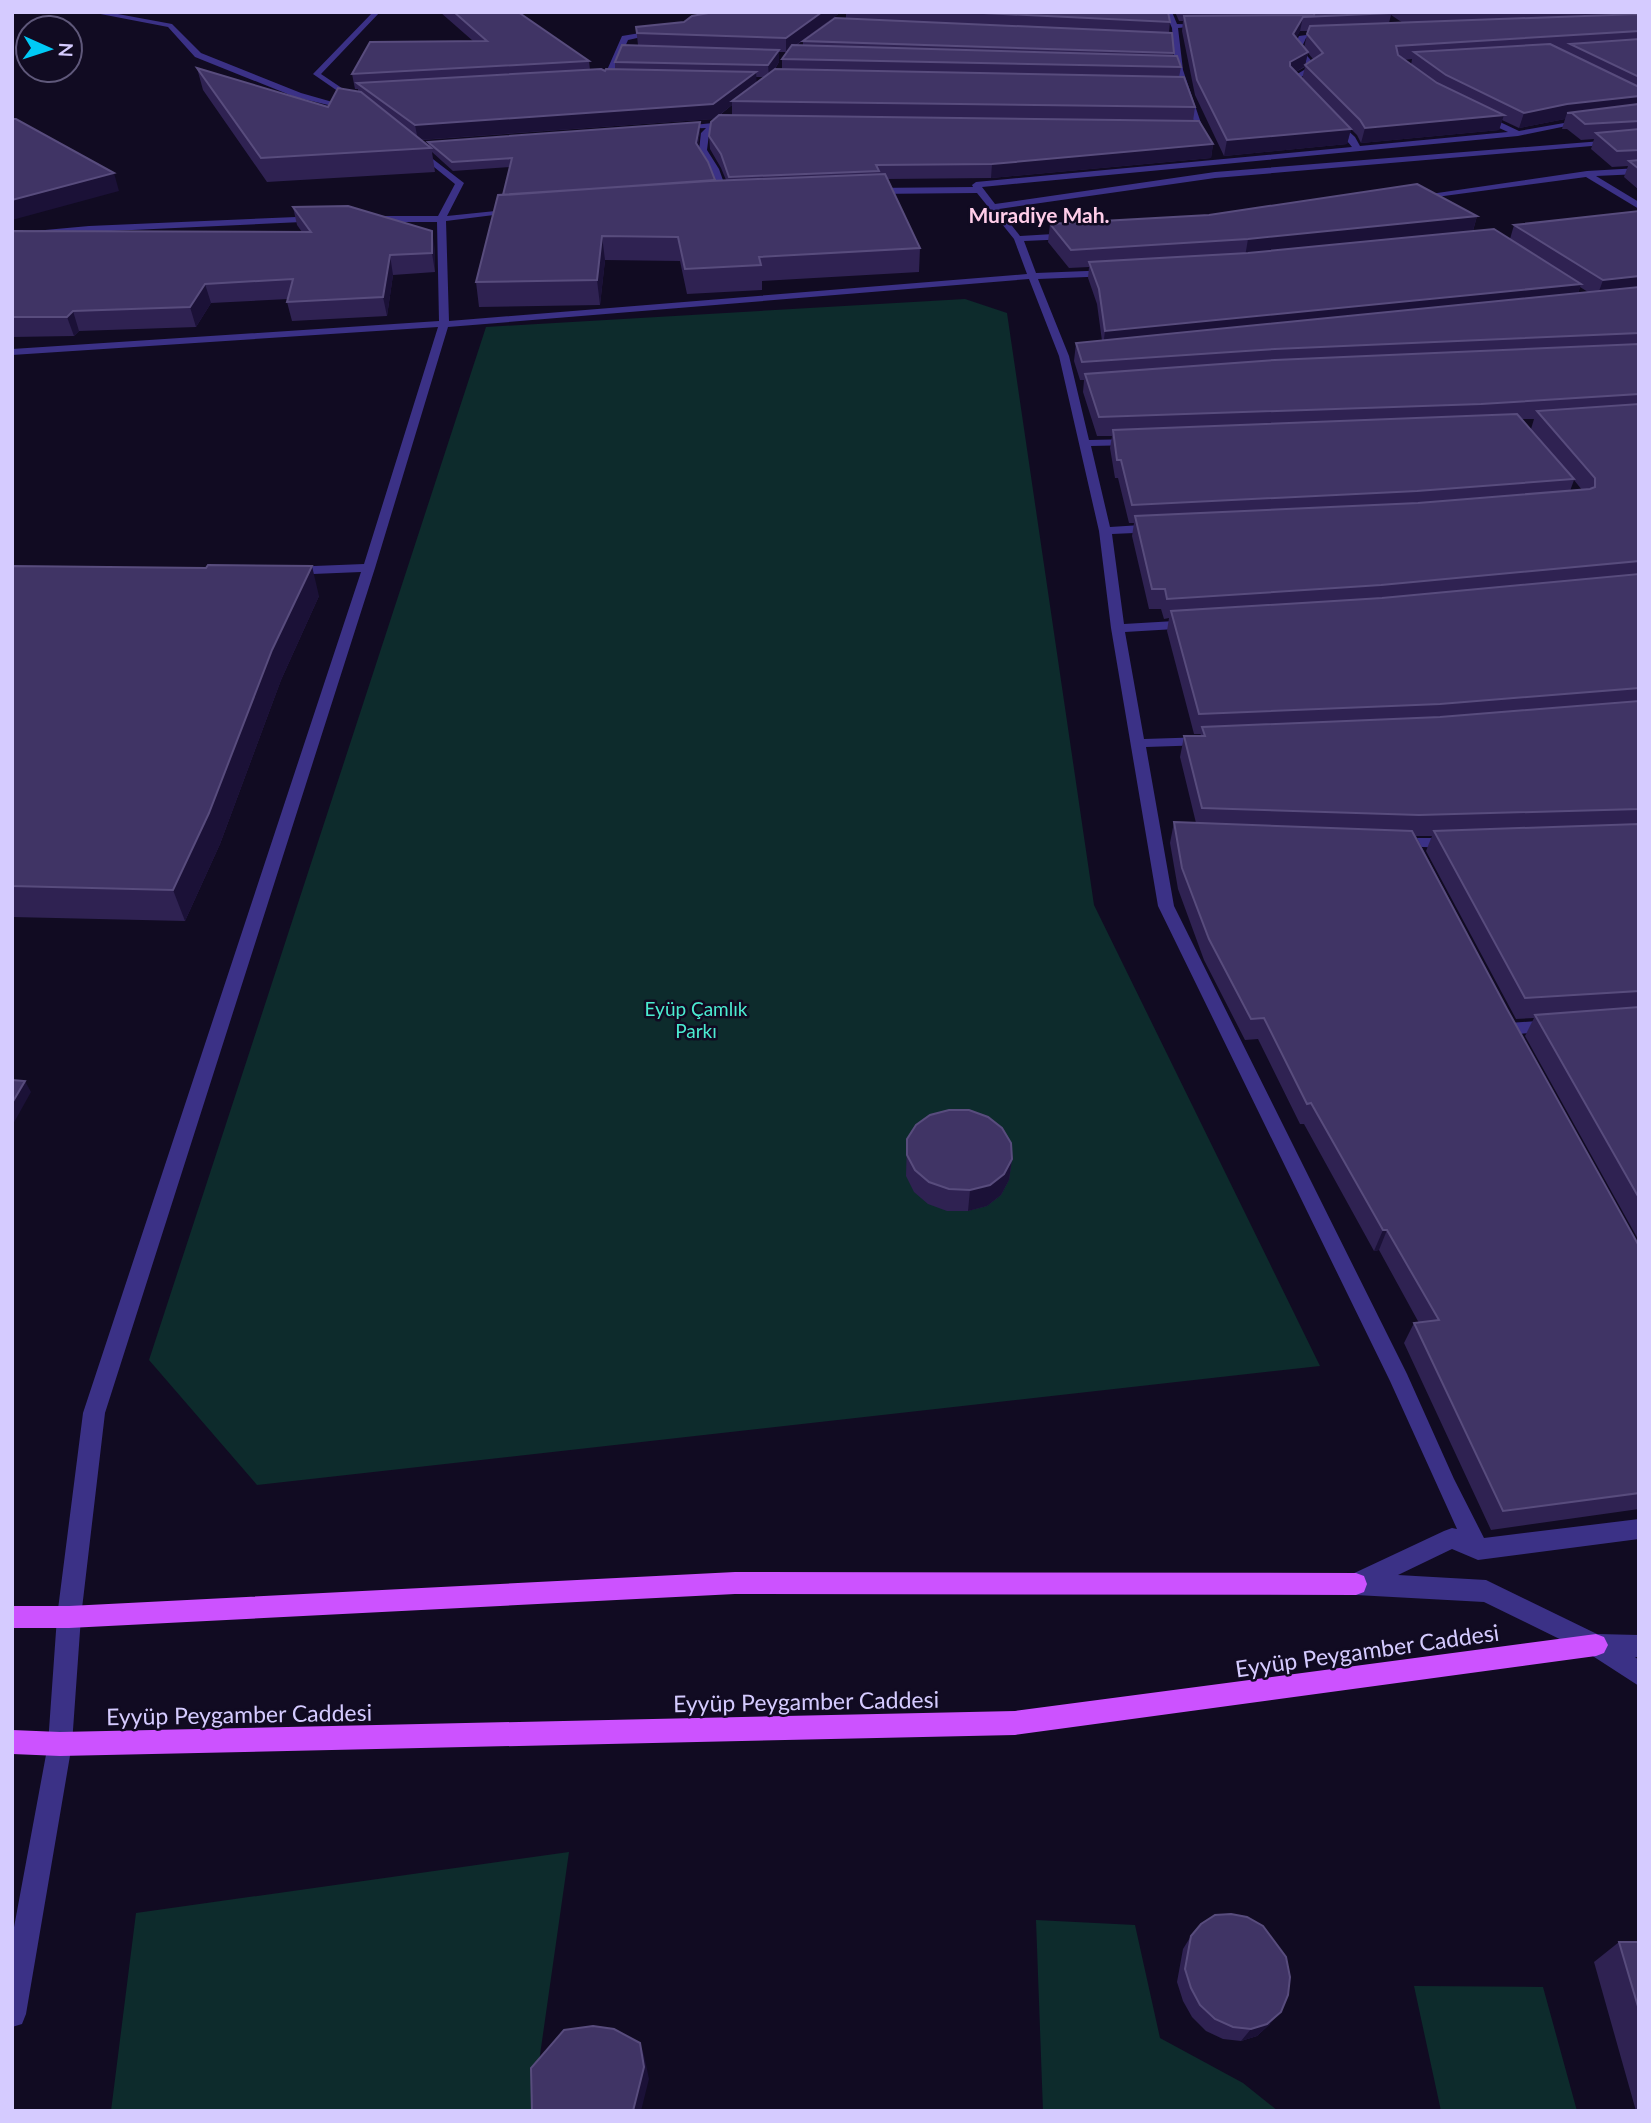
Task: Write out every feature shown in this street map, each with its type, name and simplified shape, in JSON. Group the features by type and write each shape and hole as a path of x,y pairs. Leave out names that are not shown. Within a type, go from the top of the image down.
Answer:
{"main road":[{"name":"Eyyüp Peygamber Caddesi","path":"12,1617 69,1617 735,1583 1356,1584"},
{"name":"Eyyüp Peygamber Caddesi","path":"12,1742 60,1744 1015,1723 1596,1645"}],"street":[{"path":"93,12 170,24 198,55 298,94 366,112 351,93 317,74 377,12"},
{"path":"1167,12 1174,26 1179,70 1201,130 1208,141"},
{"path":"1311,24 1316,33"},
{"path":"1174,26 1215,25"},
{"path":"607,79 625,38 663,31"},
{"path":"1309,95 1293,79 1313,67 1297,49 1303,36 1343,32"},
{"path":"1163,41 1177,41"},
{"path":"617,52 631,52"},
{"path":"1165,69 1179,70"},
{"path":"579,80 621,79"},
{"path":"1173,89 1187,90"},
{"path":"1472,111 1518,134"},
{"path":"1326,113 1352,139 1357,149"},
{"path":"725,197 715,169 703,150 705,133 727,116"},
{"path":"1478,1549 1446,1485 1401,1380 1166,906 1160,835 1139,743 1118,628 1105,531 1085,443 1071,355 1032,276 1018,239 976,185 1518,134 1601,119"},
{"path":"661,128 742,125"},
{"path":"1188,130 1201,130"},
{"path":"993,207 1215,176 1639,140"},
{"path":"12,2014 60,1744 69,1617 94,1413 369,568 444,324 441,219 460,183 415,143"},
{"path":"1214,151 1220,161"},
{"path":"1402,199 1587,174 1639,171"},
{"path":"1587,174 1639,206"},
{"path":"855,191 980,190"},
{"path":"713,198 738,197"},
{"path":"1415,197 1426,203"},
{"path":"362,219 441,219 532,210"},
{"path":"12,236 89,229 335,218"},
{"path":"1018,239 1085,235"},
{"path":"12,352 444,324 1032,276 1122,272"},
{"path":"1085,443 1152,441"},
{"path":"1105,531 1174,527"},
{"path":"273,571 369,568"},
{"path":"1118,628 1200,623"},
{"path":"1139,743 1223,740"},
{"path":"1385,843 1415,850 1465,842"},
{"path":"1509,1029 1574,1024"},
{"name":"Eyyüp Peygamber Caddesi","path":"1356,1584 1452,1538 1478,1549 1639,1529"},
{"name":"Eyyüp Peygamber Caddesi","path":"1356,1584 1486,1591 1596,1645 1639,1646"},
{"path":"1596,1645 1639,1674"}],"green space":[{"name":"Eyüp Çamlık Parkı","path":"965,299 1007,313 1094,905 1320,1366 257,1485 149,1360 486,327"},
{"path":"569,1852 532,2111 111,2111 136,1913"},
{"path":"1036,1920 1135,1925 1160,2038 1243,2083 1278,2111 1043,2111"},
{"path":"1414,1986 1543,1987 1577,2111 1441,2111"}],"building":[{"path":"454,12 518,12 589,61 352,74 370,42 487,41"},
{"path":"714,12 822,12 786,38 637,33 636,27 684,22 692,16"},
{"path":"963,12 1168,12 1170,22"},
{"path":"1315,12 1392,13 1303,17 1293,34 1308,52 1290,62 1290,66 1351,129 1227,140 1197,80 1184,16 1314,15"},
{"path":"1639,14 1639,31 1396,46 1398,55 1437,83 1504,115 1365,128 1305,65 1323,53 1307,34 1310,26"},
{"path":"835,18 1172,33 1174,53 803,41"},
{"path":"1639,39 1639,77 1570,44"},
{"path":"1550,44 1639,87 1639,96 1567,104 1524,113 1446,75 1414,52"},
{"path":"622,45 779,50 768,65 615,62"},
{"path":"792,45 1177,56 1181,67 782,59"},
{"path":"197,68 328,107 338,88 361,92 431,148 261,158"},
{"path":"601,69 756,72 713,104 415,125 357,83"},
{"path":"775,69 1184,77 1195,107 732,101"},
{"path":"1639,104 1639,121 1585,124 1572,113 1567,113"},
{"path":"719,115 1199,121 1213,144 992,164 876,165 879,171 729,177 721,154 709,136 711,122"},
{"path":"12,119 16,119 114,173 12,200"},
{"path":"700,122 696,143 715,180 503,195 512,158 452,162 428,142"},
{"path":"1639,129 1639,150 1617,151 1596,133"},
{"path":"1639,160 1639,169 1629,161"},
{"path":"885,174 920,248 759,257 761,265 685,269 678,237 602,236 597,280 476,282 498,195 710,181"},
{"path":"1417,184 1477,216 1248,239 1071,250 1050,224 1209,215"},
{"path":"348,206 432,231 432,253 390,255 383,297 287,302 293,279 205,284 190,307 73,311 67,317 12,317 12,231 311,232 293,207"},
{"path":"1639,211 1639,276 1603,280 1514,225"},
{"path":"1494,229 1581,284 1105,331 1099,289 1089,262 1248,253"},
{"path":"1639,287 1639,333 1275,349 1082,362 1076,343"},
{"path":"1639,344 1639,394 1481,404 1099,417 1085,374 1275,360"},
{"path":"1639,404 1639,561 1381,585 1167,599 1165,589 1152,589 1135,516 1418,503 1590,489 1595,487 1595,478 1537,411"},
{"path":"1517,414 1574,479 1417,491 1132,505 1121,460 1117,460 1113,430"},
{"path":"208,565 312,566 272,650 209,813 173,890 12,886 12,566 206,568"},
{"path":"1639,574 1639,688 1440,704 1199,714 1171,611 1382,598"},
{"path":"1639,701 1639,809 1419,815 1202,808 1184,736 1205,736 1202,727 1440,717"},
{"path":"1174,822 1412,831 1639,1246 1639,1493 1503,1511 1414,1323 1439,1320 1387,1230 1383,1230 1311,1103 1307,1104 1264,1018 1251,1019 1209,939 1182,868"},
{"path":"1639,824 1639,991 1525,998 1434,831"},
{"path":"1639,1007 1639,1198 1535,1015"},
{"path":"12,1080 25,1081 12,1103"},
{"path":"949,1110 969,1110 988,1117 1002,1128 1011,1143 1012,1159 1004,1174 990,1185 970,1190 949,1189 929,1182 915,1170 907,1155 907,1139 916,1125 930,1115"},
{"path":"1215,1915 1247,1917 1263,1926 1286,1957 1290,1977 1288,1995 1281,2012 1267,2024 1251,2029 1233,2027 1215,2019 1200,2005 1185,1969 1191,1936 1201,1924"},
{"path":"1619,1942 1639,1942 1639,2010"},
{"path":"593,2026 614,2029 640,2043 644,2067 633,2111 532,2111 531,2068 564,2030"}],"district":[{"name":"Muradiye Mah.","path":"1039,214"}]}
